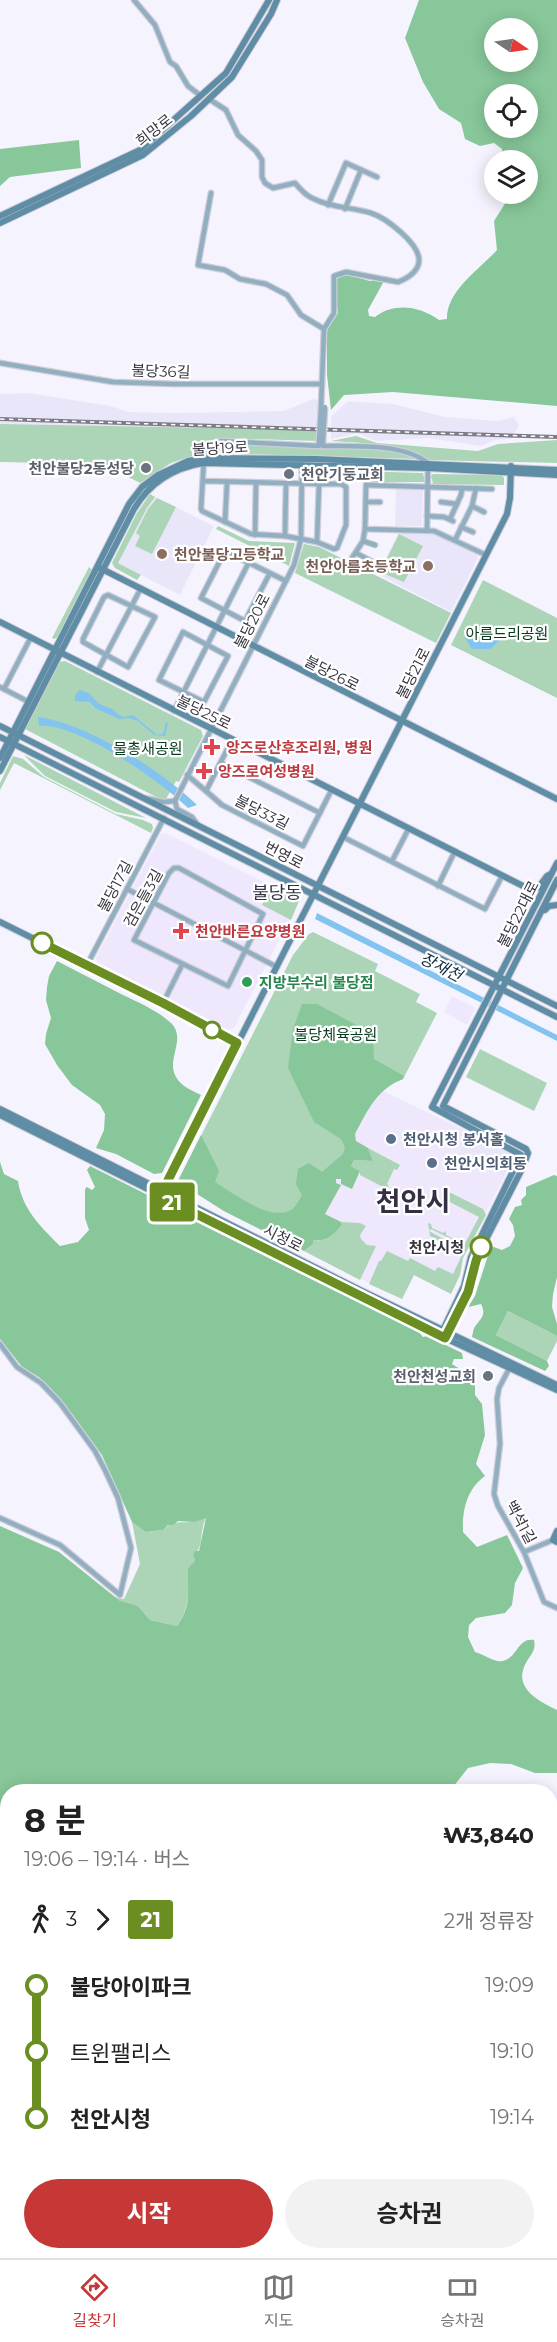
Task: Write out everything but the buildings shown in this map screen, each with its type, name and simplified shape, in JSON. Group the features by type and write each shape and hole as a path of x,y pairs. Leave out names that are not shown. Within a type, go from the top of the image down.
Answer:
{"street":[{"path":"134,0 155,25 170,62 176,66 188,86 200,96 226,110 238,135 256,150 262,160 262,177 265,183 273,188 295,183 310,198 328,205 370,213 395,227 418,250 419,264 414,272 398,282 346,272 334,276 334,313 324,329 323,407 319,446 220,441 210,444 205,452 204,460 203,481 202,511 255,535 285,536 337,548 346,525 346,487 341,484 203,481"},
{"path":"0,216 140,150 226,73 269,0"},
{"name":"희망로","path":"0,223 143,155 232,77 271,14 277,0"},
{"path":"328,205 346,163 377,177"},
{"path":"345,209 361,170"},
{"path":"211,193 198,265 225,270 240,279 266,284 287,295 301,315 324,329"},
{"name":"불당36길","path":"0,363 113,381 174,384 322,384"},
{"path":"321,441 323,446 368,446 412,454 428,466 427,530"},
{"name":"불당19로","path":"16,734 100,568 145,492 176,470 204,460 557,470"},
{"name":"불당20로","path":"175,801 294,566 301,539 302,461"},
{"name":"불당19로","path":"511,469 557,475"},
{"name":"불당21로","path":"161,1193 507,514 511,469"},
{"path":"225,522 227,482"},
{"path":"255,535 256,483"},
{"path":"285,536 286,484"},
{"path":"317,542 319,484"},
{"path":"373,562 354,556 363,541 366,485 492,489"},
{"path":"427,516 452,520 462,488"},
{"path":"455,540 472,506 476,488"},
{"path":"366,502 380,502"},
{"path":"441,502 457,504"},
{"path":"472,506 484,512"},
{"path":"461,527 473,532"},
{"path":"365,529 427,530 486,555"},
{"path":"363,541 375,545"},
{"path":"270,573 245,621 201,598 225,550 286,581"},
{"path":"174,711 249,562"},
{"name":"불당26로","path":"100,568 557,799"},
{"path":"97,672 141,588"},
{"path":"111,596 131,605 155,617 128,667 85,644 83,639 104,597 111,596"},
{"name":"불당25로","path":"0,622 527,888"},
{"path":"183,632 228,656 204,702 183,692 159,680 183,632"},
{"path":"28,702 2,688 31,637"},
{"name":"불당19로","path":"16,734 28,702 58,651"},
{"name":"번영로","path":"0,726 557,1006"},
{"path":"0,758 16,734"},
{"name":"번영로","path":"0,737 557,1017"},
{"path":"187,775 206,791 232,740"},
{"path":"0,771 11,743"},
{"path":"220,763 320,813"},
{"name":"불당33길","path":"206,791 222,805 303,846 332,789"},
{"path":"144,797 164,802 175,801 177,808 192,817 198,824"},
{"name":"불당17길","path":"87,965 164,818"},
{"path":"392,861 409,828"},
{"path":"343,837 484,909 502,876"},
{"path":"438,886 455,851"},
{"name":"불당22대로","path":"454,1086 503,989 557,863"},
{"name":"검은들3길","path":"178,868 261,910 263,917 246,952 228,986 134,940 169,873 178,868"},
{"path":"527,888 538,888 551,874"},
{"name":"불당22대로","path":"444,1334 464,1286 471,1257 521,1155 432,1107 495,985 557,880"},
{"path":"527,888 534,898 535,915 557,904 554,894 557,886"},
{"path":"127,889 277,967"},
{"path":"0,921 237,1043"},
{"path":"163,1003 182,965"},
{"path":"458,1057 462,1056 464,1060 459,1075"},
{"path":"451,1070 447,1086 449,1088 454,1086"},
{"path":"444,1334 468,1292 478,1255 528,1153 526,1149 444,1106 454,1086"},
{"name":"시청로","path":"0,1109 161,1193"},
{"name":"시청로","path":"0,1115 557,1390"},
{"name":"시청로","path":"444,1334 557,1385"},
{"path":"0,1344 17,1367 41,1383 60,1403 103,1465 118,1498 131,1548 120,1595 60,1545 0,1518"},
{"name":"백석1길","path":"510,1367 499,1388 497,1399 500,1444 494,1494 498,1506 524,1552 544,1602 557,1608"},
{"path":"524,1552 555,1541 557,1531"}],"shaded area":[{"path":"28,393 111,406 128,412 284,411 313,399 321,401 319,440 0,430 0,394"},
{"path":"348,401 393,404 445,417 497,421 514,417 519,425 511,439 495,440 481,446 429,438 376,441 358,433 331,439 331,417"},
{"path":"396,489 423,490 422,526 395,526"},
{"name":"천안불당고등학교","path":"155,497 214,526 180,595 118,563"},
{"name":"천안아름초등학교","path":"400,530 433,533 477,555 478,558 451,612 378,574"},
{"path":"165,833 299,901 234,1028 227,1030 97,963 96,958 161,834"},
{"path":"452,996 475,1008 467,1025 444,1012"},
{"path":"383,1091 471,1133 460,1155 504,1177 463,1258 460,1275 451,1294 414,1275 402,1299 293,1246 308,1201 355,1134 375,1097"},
{"path":"471,1133 513,1154 514,1157 504,1177 459,1154"}],"green space":[{"path":"419,0 557,0 557,406 393,392 344,395 331,410 327,375 327,330 338,313 334,290 337,279 344,274 370,281 384,281 368,310 369,316 375,317 390,309 407,308 432,315 439,320 447,319 448,309 458,290 497,250 494,221 505,204 538,204 538,150 502,150 494,143 480,146 465,139 461,123 439,109 423,82 405,38"},
{"path":"79,140 81,168 10,177 0,186 0,149"},
{"path":"0,424 318,430 318,441 217,438 210,442 201,453 171,463 140,483 103,464 0,462"},
{"path":"356,436 377,443 478,451 498,444 557,440 557,463 428,460 393,447 331,441"},
{"path":"220,443 366,447 411,455 418,459 207,453 210,447"},
{"path":"355,471 423,473 425,482 354,482"},
{"path":"433,474 502,475 504,485 433,484 431,476"},
{"path":"150,494 155,497 118,563 141,575 137,580 115,568 112,563 137,513"},
{"path":"157,498 176,507 152,554 135,546 140,536 136,533 148,509"},
{"path":"218,526 249,541 295,543 289,566 216,529"},
{"path":"399,534 423,546 404,582 380,572"},
{"path":"304,544 319,547 451,613 436,643 295,573"},
{"path":"89,567 92,570 59,636 52,638"},
{"name":"아름드리공원","path":"483,580 557,618 557,698 451,645"},
{"name":"물총새공원","path":"65,661 201,730 203,736 179,782 176,781 166,799 160,799 25,729 59,662"},
{"path":"24,755 146,818 116,812 45,776"},
{"path":"13,756 23,759 44,777 116,814 152,824 151,833 14,763 0,790 0,783"},
{"path":"272,886 299,901 291,920 262,905"},
{"name":"불당체육공원","path":"313,932 378,964 375,971 420,994 416,1002 437,1013 403,1079 393,1083 375,1097 293,1246 224,1211 180,1183 179,1179 293,955"},
{"path":"57,961 155,1011 171,1023 176,1030 174,1073 183,1085 201,1095 162,1173 154,1174 116,1154 96,1148 104,1130 105,1114 100,1105 72,1085 45,1044 51,1018 46,1000 47,987 49,976"},
{"path":"302,1004 317,1004 373,1034 374,1059 404,1076 380,1095 355,1134 356,1141 368,1148 373,1161 354,1160 351,1166 360,1171 352,1189 341,1184 341,1179 336,1179 336,1183 341,1185 325,1214 341,1222 342,1225 326,1239 313,1240 313,1244 304,1251 224,1211 180,1183 179,1179 201,1135 219,1171 215,1182 252,1205 282,1213 293,1209 302,1195 296,1184 298,1169 309,1163 322,1172 343,1154 345,1147 341,1139 314,1122 288,1068 293,1029"},
{"path":"480,1049 547,1083 534,1111 466,1077"},
{"path":"368,1148 400,1165 397,1170 394,1169 387,1189 360,1175 360,1171 351,1166 354,1160 373,1161"},
{"path":"0,1162 4,1174 18,1181 20,1191 33,1217 60,1246 78,1242 89,1230 85,1218 85,1189 87,1187 92,1190 95,1187 87,1170 90,1166 299,1273 327,1284 418,1331 423,1337 427,1336 462,1353 463,1359 454,1359 452,1364 471,1376 475,1385 475,1395 482,1404 485,1435 476,1464 485,1476 474,1487 467,1501 463,1516 463,1532 477,1547 507,1535 523,1568 515,1583 512,1605 505,1613 476,1618 469,1625 468,1637 475,1652 500,1661 512,1656 525,1641 534,1640 534,1649 523,1670 522,1678 529,1692 557,1710 557,1773 535,1773 511,1764 490,1763 468,1768 455,1784 0,1784 0,1526 59,1552 120,1601 138,1606 150,1620 177,1626 187,1606 188,1569 195,1560 193,1556 195,1551 199,1551 206,1518 194,1522 178,1521 163,1530 146,1532 132,1522 102,1455 72,1414 39,1377 23,1368 0,1339"},
{"path":"554,1175 557,1176 557,1277 552,1307 557,1324 557,1336 508,1311 496,1335 547,1361 549,1366 545,1371 472,1337 483,1312 481,1304 468,1307 475,1296 491,1246 502,1250 510,1246 515,1236 509,1219 515,1207 522,1205 521,1200 526,1195 526,1187"},
{"path":"447,1191 483,1209 486,1215 463,1258 460,1275 451,1294 414,1275 402,1299 369,1284 379,1261 387,1251 408,1261 410,1258 435,1271 438,1267 453,1274 463,1253 430,1236 429,1231 462,1249 479,1217 444,1199 441,1200 444,1192"},
{"path":"341,1222 360,1223 366,1226 360,1235 361,1239 367,1245 376,1246 360,1280 304,1251 313,1244 313,1240 326,1239 332,1235 342,1225"},
{"path":"428,1223 432,1228 443,1233 446,1231 446,1235 458,1241 462,1240 459,1243 431,1229 429,1231"},
{"path":"508,1311 557,1336 557,1341 547,1361 496,1335"},
{"path":"206,1517 200,1546 193,1556 195,1560 185,1609 177,1626 150,1620 138,1606 123,1603 114,1597 124,1599 140,1564 132,1522 147,1532 163,1530 173,1523 191,1522"}],"water":[{"path":"478,633 499,639 499,641 490,649 472,649 465,638"},
{"path":"80,690 89,693 99,704 123,717 133,715 157,735 163,734 166,722 168,723 165,736 154,735 138,721 129,718 119,719 95,708 90,702 75,701 75,695"},
{"path":"38,717 79,729 123,750 164,777 197,805 188,808 159,784 96,743 55,727 39,726"},
{"path":"317,913 557,1035 557,1041 315,919"}],"railway":[{"path":"0,419 557,437"}],"bus line":[{"name":"21","path":"42,943 163,1003 237,1043 160,1196 445,1338 468,1292 481,1247"}],"place":[{"name":"천안불당2동성당","path":"146,468"},
{"name":"천안기둥교회","path":"289,474"},
{"name":"천안불당고등학교","path":"162,554"},
{"name":"천안아름초등학교","path":"428,566"},
{"name":"앙즈로산후조리원, 병원","path":"212,747"},
{"name":"앙즈로여성병원","path":"204,771"},
{"name":"천안바른요양병원","path":"181,931"},
{"name":"지방부수리 불당점","path":"247,982"},
{"name":"천안시청 봉서홀","path":"391,1139"},
{"name":"천안시의회동","path":"432,1163"},
{"name":"천안시청","path":"481,1247"},
{"name":"천안천성교회","path":"488,1376"}],"district":[{"name":"불당동","path":"277,893"},
{"name":"천안시","path":"413,1201"}],"water label":[{"name":"장재천","path":"441,967"}]}
